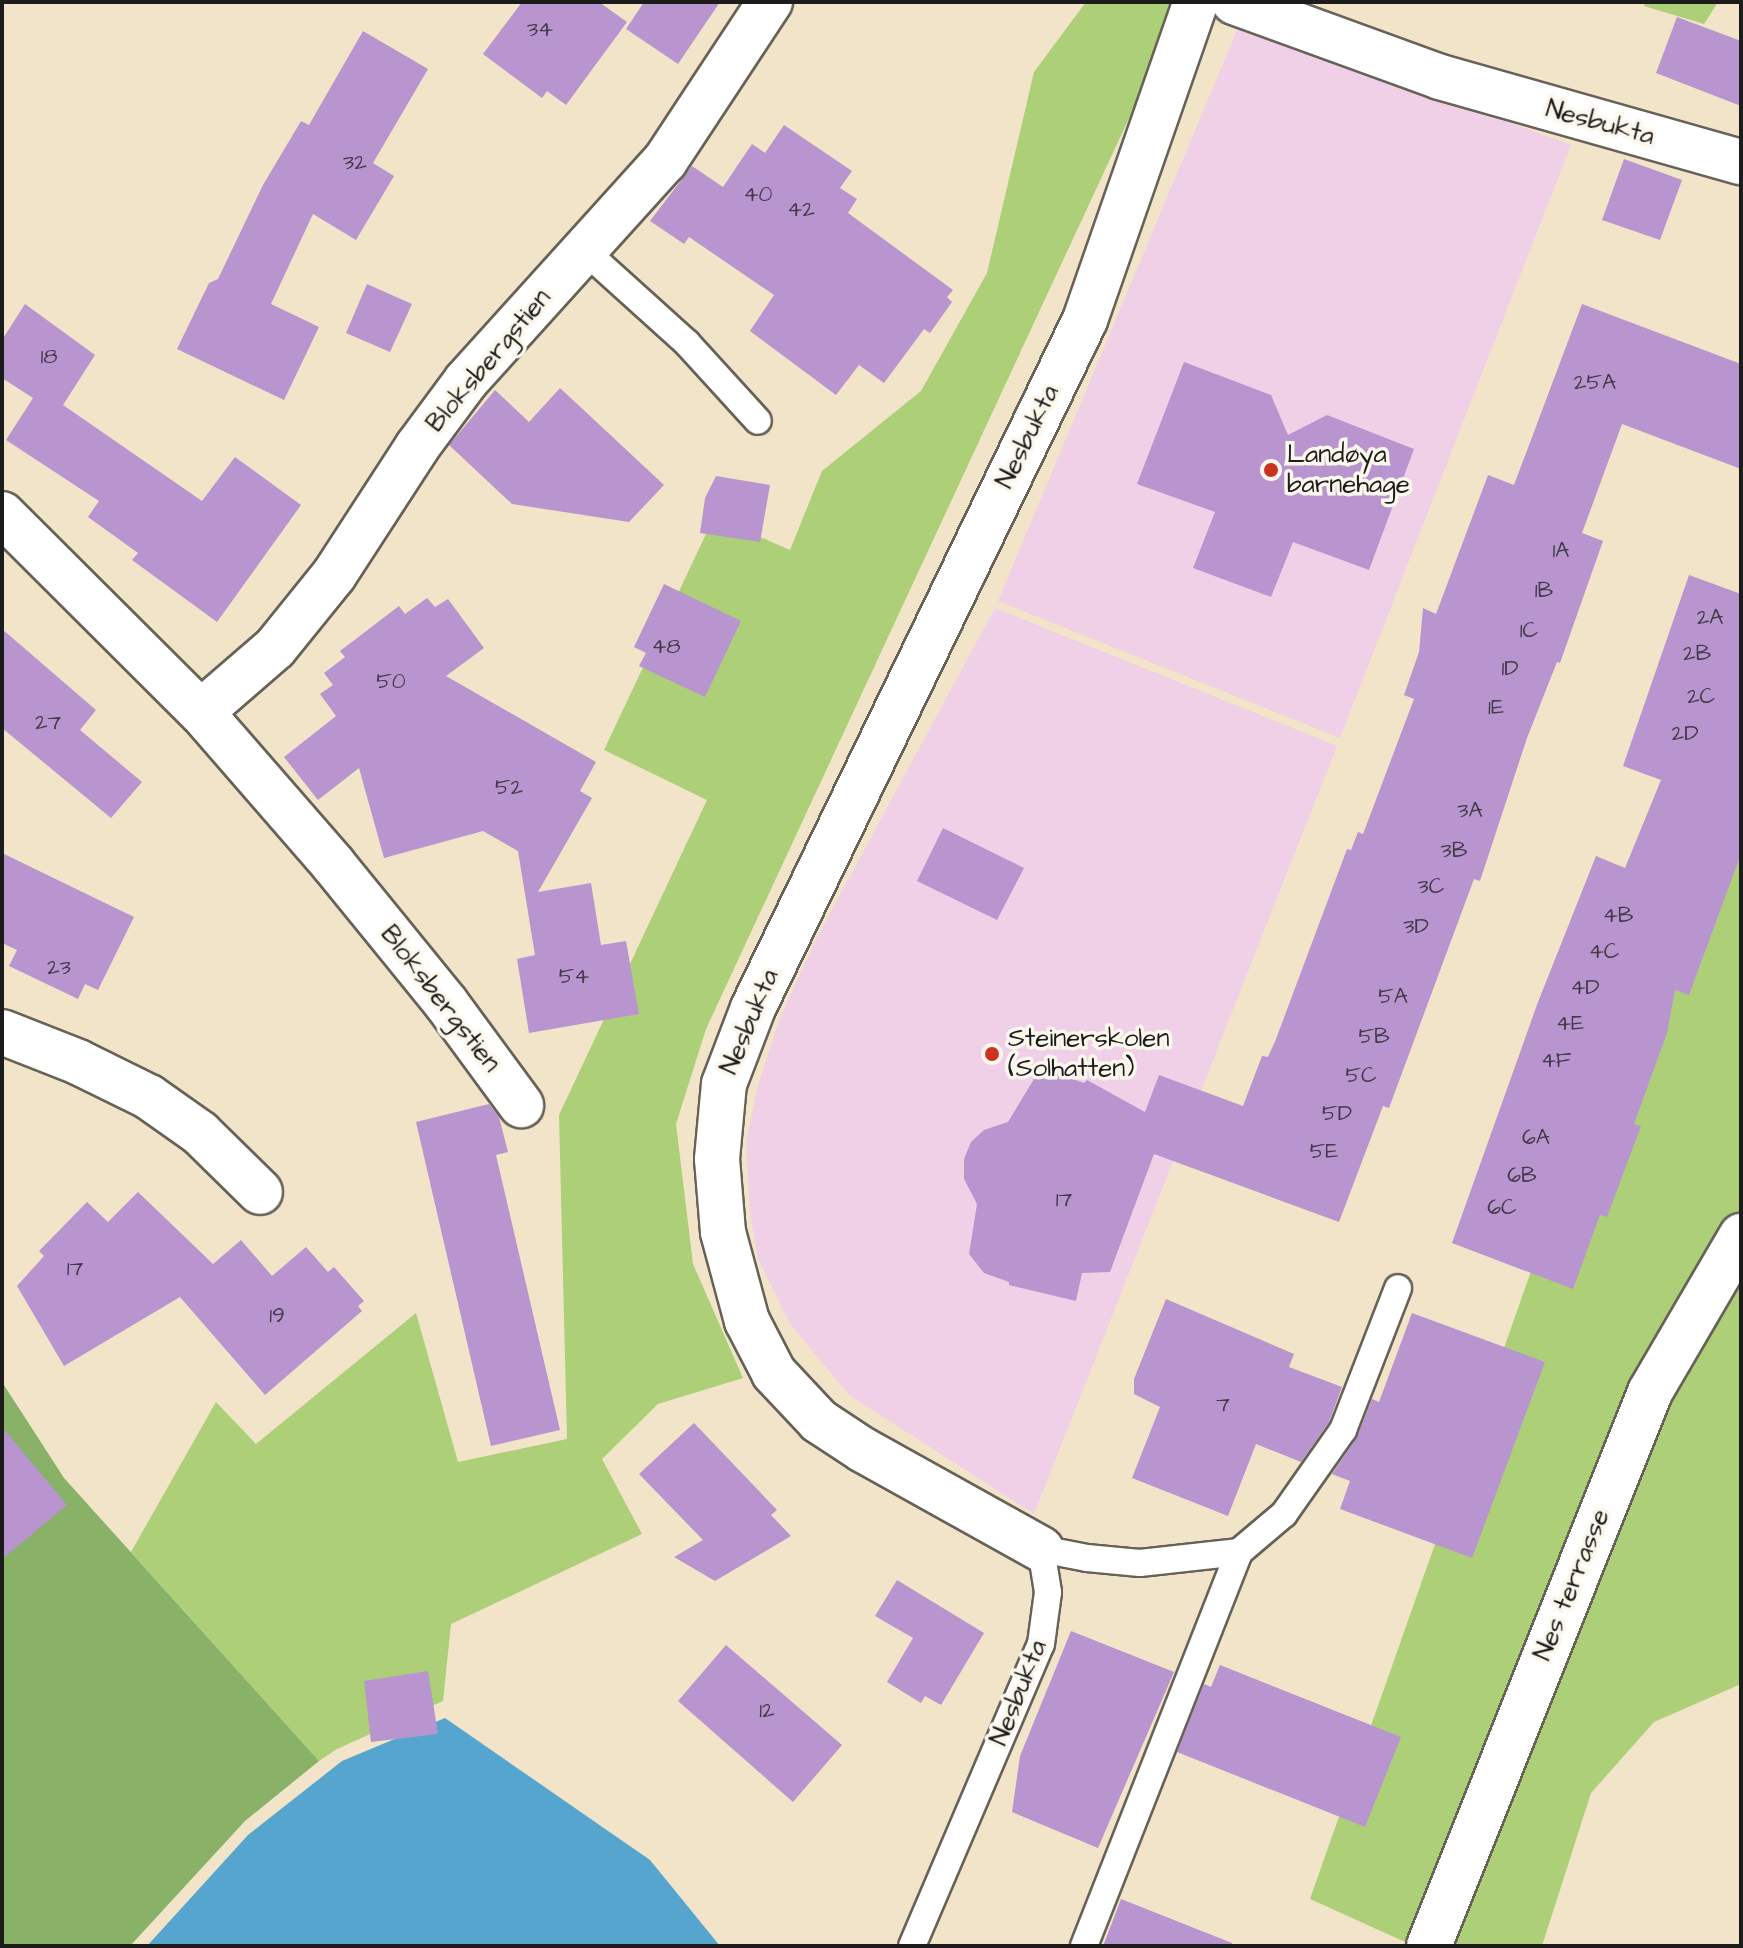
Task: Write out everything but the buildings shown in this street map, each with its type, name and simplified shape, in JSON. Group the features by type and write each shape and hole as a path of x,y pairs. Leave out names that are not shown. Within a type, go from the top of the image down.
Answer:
{"street":[{"name":"Bloksbergstien","path":"201,712 275,648 334,575 417,447 466,381 665,161 770,2"},
{"name":"Nesbukta","path":"1041,1549 852,1443 819,1421 774,1373 747,1321 723,1232 717,1159 724,1084 759,994 1085,320 1196,2"},
{"name":"Nesbukta","path":"1234,2 1440,77 1741,162"},
{"name":"Bloksbergstien","path":"2,514 201,712 333,864 446,1003 521,1105"},
{"path":"2,1032 78,1062 149,1097 200,1133 260,1192"},
{"name":"Nes terrasse","path":"1429,1946 1650,1392 1741,1236"}],"lane":[{"path":"584,250 687,343 758,421"},
{"path":"1084,1946 1239,1552 1284,1514 1343,1430 1398,1288"},
{"path":"1041,1549 1087,1558 1140,1563 1239,1552"},
{"name":"Nesbukta","path":"912,1946 1041,1644 1048,1592 1041,1549"}],"shaded area":[{"path":"1240,23 1571,145 1340,738 998,601"},
{"name":"Steinerskolen (Solhatten)","path":"995,608 1337,746 1034,1514 849,1395 790,1324 758,1259 750,1214 746,1143 757,1089 779,1020 816,939"}],"green space":[{"path":"1086,2 1183,2 706,1029 676,1124 693,1264 743,1378 658,1404 602,1459 642,1534 451,1624 443,1701 337,1749 319,1761 131,1552 216,1402 256,1444 416,1313 458,1462 567,1439 559,1115 707,800 604,750 714,517 790,550 822,471 921,391 987,273 1034,72"},
{"path":"1646,2 1718,2 1704,24 1644,6"},
{"path":"1741,715 1741,1684 1654,1722 1591,1793 1542,1946 1414,1946 1310,1899 1716,746"},
{"path":"2,1382 64,1478 319,1761 245,1821 130,1946 2,1946"}],"water":[{"path":"445,1718 650,1860 720,1946 147,1946 248,1835 342,1761"}],"place":[{"name":"Landøya barnehage","path":"1271,470"},
{"name":"Steinerskolen (Solhatten)","path":"992,1054"}]}
